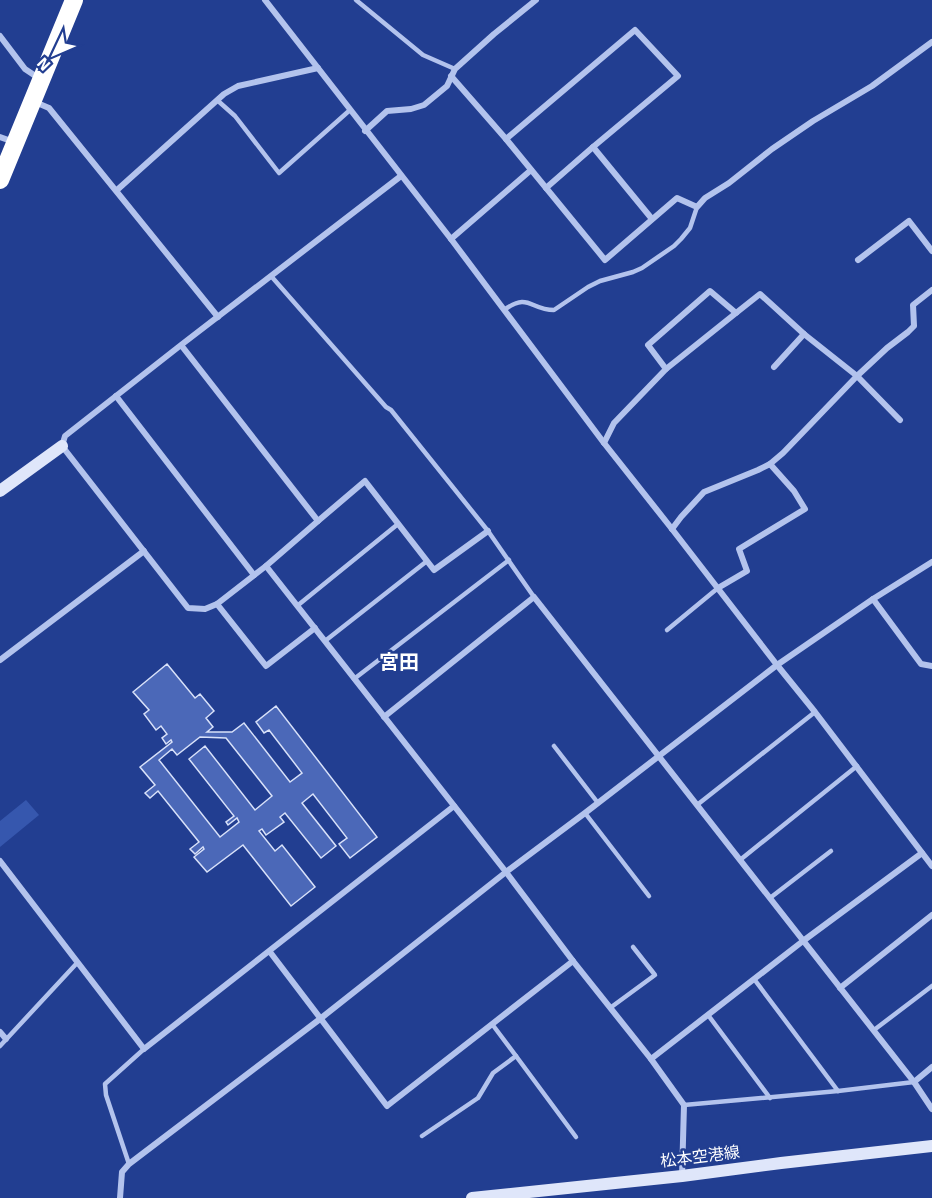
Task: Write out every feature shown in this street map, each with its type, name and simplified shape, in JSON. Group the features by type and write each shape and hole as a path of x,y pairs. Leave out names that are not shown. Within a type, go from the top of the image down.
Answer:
{"highway":[{"path":"0,180 8,140 32,101 74,0"}],"main road":[{"path":"0,491 62,446"},
{"name":"松本空港線","path":"472,1198 932,1146"},
{"path":"580,1198 586,1185"}],"street":[{"path":"265,0 932,866"},
{"path":"365,130 387,111 411,109 424,105 447,86 455,69 536,0"},
{"path":"506,139 636,30 678,76 546,188"},
{"path":"0,36 25,69 41,80"},
{"path":"451,76 605,260 677,198 697,207 705,198 729,183 772,149 813,121 872,86 932,42"},
{"path":"117,190 224,94 238,86 318,68"},
{"path":"32,101 49,108 218,317"},
{"path":"593,147 652,219"},
{"path":"451,240 531,170"},
{"path":"401,176 65,436 62,446 188,608 205,609 217,604 266,566 365,481 434,570 488,531"},
{"path":"858,260 909,221 932,251"},
{"path":"672,529 704,492 759,470 783,453 856,376 914,326 913,305 932,290"},
{"path":"666,369 648,345 710,291 736,313"},
{"path":"604,443 614,423 666,369 760,294 804,334 856,376 900,420"},
{"path":"774,367 804,334"},
{"path":"181,345 318,520"},
{"path":"116,396 254,575"},
{"path":"718,588 747,571 739,549 805,509 794,491 770,464"},
{"path":"0,660 144,551"},
{"path":"120,1198 122,1172 129,1164 320,1019 506,872 777,664 932,562"},
{"path":"266,566 506,872 684,1105 682,1176"},
{"path":"384,717 534,597 874,1030 932,1109"},
{"path":"873,599 921,664 932,666"},
{"path":"217,604 266,666 315,628"},
{"path":"0,861 144,1049 454,806"},
{"path":"651,1059 803,940 922,853"},
{"path":"840,988 932,915"},
{"path":"270,951 387,1106 573,961"},
{"path":"0,1032 6,1039"},
{"path":"914,1082 932,1067"}],"lane":[{"path":"356,0 423,55 455,69"},
{"path":"217,100 235,116 279,173 350,110"},
{"path":"504,310 519,302 528,302 547,310 554,310 600,281 633,272 681,239 690,228 697,207"},
{"path":"271,276 386,408 391,410 488,531 534,597"},
{"path":"297,606 398,524"},
{"path":"354,679 509,560"},
{"path":"325,641 427,561"},
{"path":"667,630 718,588"},
{"path":"697,805 815,712"},
{"path":"554,746 598,803"},
{"path":"740,860 857,766"},
{"path":"585,813 649,896"},
{"path":"770,898 831,851"},
{"path":"610,1008 655,975 633,947"},
{"path":"0,1046 77,963"},
{"path":"754,979 838,1091"},
{"path":"874,1030 932,986"},
{"path":"708,1015 770,1098"},
{"path":"492,1024 576,1137"},
{"path":"129,1164 106,1095 105,1084 144,1049"},
{"path":"422,1136 478,1098 494,1073 516,1056"},
{"path":"684,1105 914,1082"}],"shaded area":[{"path":"26,800 39,815 0,847 0,821"}],"building":[{"path":"167,664 195,698 200,694 214,711 206,718 213,727 207,732 232,732 244,723 290,782 302,773 269,730 264,733 256,722 276,706 377,837 350,858 339,844 347,838 313,794 302,803 336,846 321,858 285,813 280,817 284,822 266,835 262,829 259,831 275,851 282,845 315,887 291,906 243,845 207,872 194,857 204,849 203,847 195,854 190,849 199,842 158,791 150,798 145,793 155,785 140,767 172,742 171,740 166,744 162,738 167,734 161,726 156,730 144,714 149,710 133,692","holes":["200,737 226,738 272,796 255,810 205,746 189,759 234,816 226,822 228,825 237,818 239,822 220,837 159,760 172,749 177,755"]}],"district":[{"name":"宮田","path":"399,662"}]}
